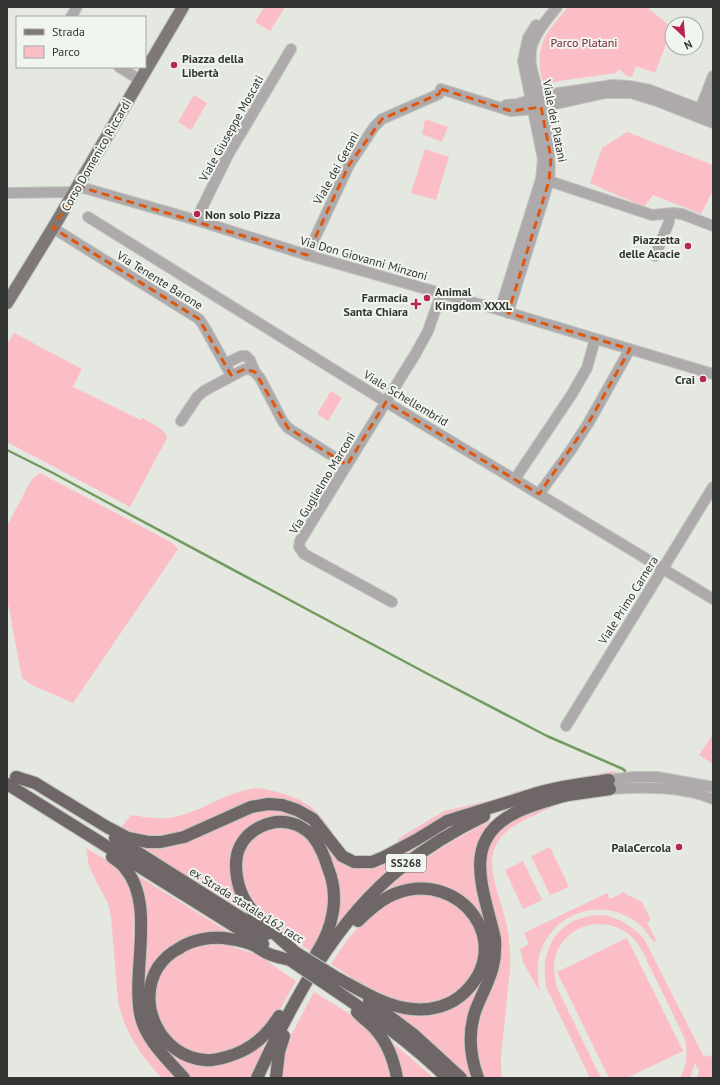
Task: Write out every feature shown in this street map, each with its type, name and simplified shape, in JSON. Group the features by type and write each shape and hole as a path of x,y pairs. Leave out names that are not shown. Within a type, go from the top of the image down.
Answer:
{"highway":[{"name":"ex Strada statale 162 racc","path":"10,778 80,830 293,956"},
{"path":"10,778 35,782 125,840 161,842 184,837 245,809 268,804 282,805 297,810 313,819 342,856 354,862 372,862 416,840 447,821 528,796"},
{"name":"SS268","path":"501,809 610,784"},
{"name":"SS268","path":"257,1078 297,998 322,957 366,901 400,868 453,832 528,796 560,788 610,784"},
{"path":"7,792 69,827 80,830 87,838 102,848 124,867 134,882 142,912 139,963 140,1013 144,1026 150,1037 162,1054 184,1078"},
{"path":"478,1078 473,1062 471,1044 472,1028 476,1010 494,967 496,949 495,938 479,869 480,855 483,844 492,829 507,816 567,795"},
{"path":"276,1078 281,1044 299,1009 314,958 329,931 333,915 335,896 333,878 314,838 303,828 290,822 276,822 262,825 251,833 242,844 237,854 235,869 246,901 261,921 293,956"},
{"name":"ex Strada statale 162 racc","path":"125,840 293,956 413,1034 461,1078"},
{"path":"322,957 343,940 366,912 377,904 397,893 423,888 446,893 459,900 471,911 484,939 484,956 481,970 470,988 462,996 449,1004 431,1009 412,1009 393,1005 336,984"},
{"path":"293,956 269,954 253,945 230,939 200,939 184,945 169,954 158,967 151,983 149,1000 151,1016 156,1028 165,1041 178,1052 197,1059 214,1060 231,1056 248,1048 272,1028 280,1014 297,998"},
{"name":"ex Strada statale 162 racc","path":"336,984 370,1014 404,1040 447,1078"},
{"path":"336,984 376,1029 388,1049 397,1078"}],"main road":[{"name":"Corso Domenico Riccardi","path":"7,303 53,228 183,7"}],"street":[{"path":"72,16 77,7"},
{"name":"Viale dei Platani","path":"504,311 551,158 536,103 535,85 530,60 532,46 553,7"},
{"name":"Viale Giuseppe Moscati","path":"196,220 228,155 291,49"},
{"path":"121,68 140,80"},
{"path":"706,116 713,76"},
{"name":"Viale dei Gerani","path":"307,255 349,165 374,127 382,119 439,94 441,89 492,106 536,103 605,92 631,93 706,116"},
{"path":"706,116 713,100"},
{"path":"545,180 652,215 682,214 713,226"},
{"name":"Via Don Giovanni Minzoni","path":"7,193 76,189 196,220 307,255 504,311 713,374"},
{"path":"655,256 669,222 667,214"},
{"name":"Viale Schellembrid","path":"88,217 386,402 713,599"},
{"name":"Via Tenente Barone","path":"53,228 199,319 231,375"},
{"name":"Via Guglielmo Marconi","path":"392,602 304,554 300,547 300,541 423,341 441,294"},
{"path":"515,479 572,394 587,368 595,339"},
{"path":"539,494 589,422 630,349"},
{"path":"225,364 241,356 246,356 250,360 255,372 283,422 288,428 347,465"},
{"path":"181,421 197,397 204,391 231,375 245,369 250,369 255,372"},
{"name":"Viale Primo Carnera","path":"566,726 713,487"},
{"path":"610,784 633,777 657,777 713,787"},
{"path":"610,784 672,789 713,799"}],"highlighted area":[{"path":"441,89 511,111 541,107 551,158 549,181 508,313 630,349 589,422 539,494 386,402 347,465 288,428 255,372 245,369 231,375 199,319 53,228 77,186 307,255 349,165 382,119 439,94"}],"green space":[{"path":"264,7 285,7 270,31 255,22"},
{"name":"Parco Platani","path":"568,7 647,7 664,21 664,49 655,73 636,66 632,77 627,76 619,69 616,73 559,81 544,85 539,61 540,51 547,34"},
{"path":"194,95 207,103 191,130 178,122"},
{"path":"425,119 448,127 442,142 422,134"},
{"path":"627,132 713,165 713,190 701,214 653,195 644,207 590,183 602,148"},
{"path":"425,149 449,157 436,200 411,193"},
{"path":"14,333 82,369 73,387 141,420 143,418 161,429 166,435 167,438 130,507 7,442 7,344"},
{"path":"331,391 342,398 328,421 317,414"},
{"path":"40,473 171,542 178,549 73,703 32,685 22,678 7,598 7,526 33,478"},
{"path":"713,734 713,764 699,755"},
{"path":"613,771 619,773 523,793 475,810 445,818 397,848 376,859 361,859 351,855 363,857 379,853 397,843 399,838 444,811 496,799 518,791 559,781"},
{"path":"260,788 296,798 305,803 321,816 347,853 281,800 179,835 154,839 119,830 131,815 158,818 174,817 196,810 226,796"},
{"path":"554,806 522,821 511,828 498,841 493,851 492,862 495,884 508,930 510,969 501,1056 502,1078 483,1078 477,1049 477,1040 478,1023 486,998 485,858 492,839 504,826 527,813"},
{"path":"273,810 291,813 306,821 352,866 356,867 374,868 381,866 425,841 404,857 364,894 335,930 339,903 321,843 284,820 236,845 250,917 142,848 161,849 175,846 244,814 255,811"},
{"path":"495,819 484,832 479,841 475,856 474,869 488,926 491,958 475,998 473,1078 468,1078 438,1048 394,1012 420,1016 438,1014 452,1006 475,988 485,927 441,886 423,883 405,884 380,896 420,862 449,843"},
{"path":"284,828 299,832 312,845 322,863 328,886 330,907 329,916 314,953 269,923 253,903 243,880 241,869 242,857 250,841 268,830"},
{"path":"550,847 569,887 550,895 531,856"},
{"path":"86,848 112,864 123,877 129,888 134,913 132,1006 138,1028 143,1037 160,1061 175,1078 162,1078 154,1070 140,1052 124,1022 118,1000 111,917 108,903 89,866"},
{"path":"523,861 542,900 523,909 505,870"},
{"path":"135,874 238,938 230,935 159,959 149,1028 213,1066 240,1059 263,1043 264,1046 250,1078 188,1078 146,1025"},
{"path":"421,892 452,901 469,917 476,932 479,948 474,972 465,986 446,1001 411,1005 378,995 331,964 348,939 366,918 398,898"},
{"path":"624,892 642,902 651,920 647,922 656,940 654,942 638,923 621,914 607,910 593,910 580,913 567,919 556,927 547,939 540,953 538,963 540,992 523,962 520,949 529,944 524,933 607,893 610,899"},
{"path":"593,915 605,915 636,930 644,939 704,1057 711,1055 713,1059 713,1077 697,1078 699,1071 695,1063 690,1078 680,1078 686,1059 685,1039 644,953 635,940 624,931 616,927 599,924 582,927 574,931 558,948 554,961 554,974 557,988 601,1078 590,1078 547,989 545,966 547,954 551,944 564,927 574,921 586,917"},
{"path":"627,938 683,1051 627,1078 609,1078 557,972"},
{"path":"207,943 223,944 258,955 296,981 275,1018 241,1048 210,1056 185,1051 170,1041 155,1012 155,988 165,966 184,950"},
{"path":"314,992 354,1017 371,1032 384,1051 393,1078 281,1078 283,1050"},
{"path":"388,1039 434,1078 402,1078"}],"waterway":[{"path":"7,450 53,473 426,673 547,736 625,771"}],"place":[{"name":"Piazza della Libertà","path":"174,65"},
{"name":"Non solo Pizza","path":"197,214"},
{"name":"Piazzetta delle Acacie","path":"688,246"},
{"name":"Animal Kingdom XXXL","path":"427,298"},
{"name":"Farmacia Santa Chiara","path":"416,304"},
{"name":"Crai","path":"703,379"},
{"name":"PalaCercola","path":"679,847"}]}
